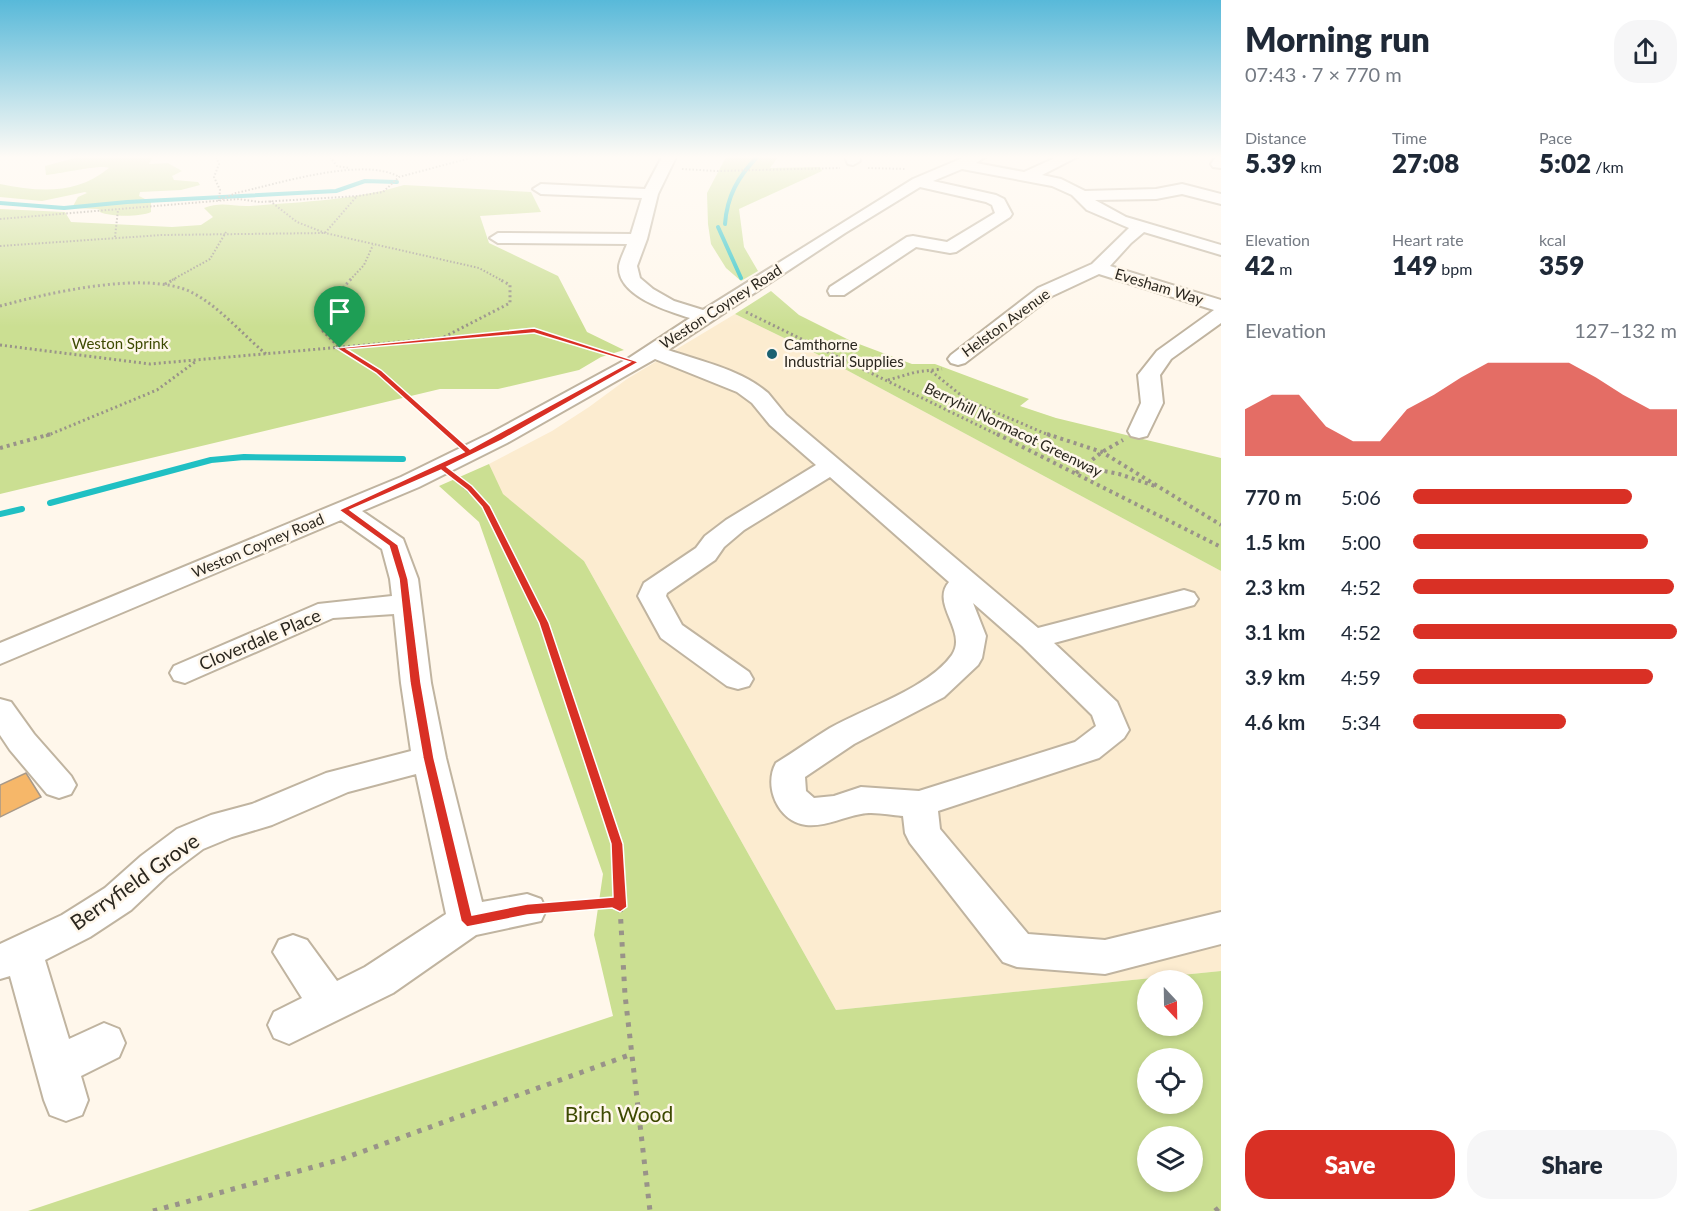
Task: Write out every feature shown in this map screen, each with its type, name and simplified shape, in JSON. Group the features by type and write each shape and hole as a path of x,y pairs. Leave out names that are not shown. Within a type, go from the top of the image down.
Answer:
{"street":[{"path":"647,214 628,266 631,280 646,293 667,305 705,317"},
{"name":"Weston Coyney Road","path":"0,654 343,510 470,452 644,357 868,214"},
{"path":"837,291 913,241 950,248 1004,214"},
{"path":"1104,214 1221,250"},
{"name":"Helston Avenue","path":"958,358 1045,292 1098,268 1125,239 1142,226"},
{"path":"498,238 639,239"},
{"name":"Evesham Way","path":"1098,268 1221,306"},
{"path":"1139,431 1152,403 1149,375 1170,350 1221,314"},
{"path":"644,357 724,377 745,387 760,398 778,420 833,465 966,581 1032,639 1106,710 1113,730 1087,750 919,804 861,800 835,809 806,812 789,795 788,772 842,736 933,690 968,658 971,636 957,598 957,590 966,581"},
{"path":"738,679 671,631 652,596 654,590 706,554 714,542 735,525 833,465"},
{"path":"343,510 394,545 404,579 416,683 429,758 467,921"},
{"path":"1032,639 1184,599"},
{"name":"Cloverdale Place","path":"185,672 328,610 406,604"},
{"path":"0,710 22,742 60,785"},
{"name":"Berryfield Grove","path":"104,1043 61,1084 12,957 76,926 117,899 190,838 224,825 260,816 338,782 429,758"},
{"path":"919,804 923,833 1017,950 1105,957 1221,928"},
{"path":"289,1024 379,980 467,921 527,910"},
{"path":"293,952 329,1004"}],"path":[{"path":"0,219 72,214"},
{"path":"115,237 118,214"},
{"path":"286,214 297,222 326,233 479,268 510,285 510,303 441,339"},
{"path":"0,246 115,237 226,232 326,233 343,214"},
{"path":"164,284 210,259 226,232"},
{"path":"373,245 364,265 331,301 324,331 340,348 378,371 470,452"},
{"path":"0,306 27,298 120,285 164,284 190,292 266,354"},
{"name":"Berryhill Normacot Greenway","path":"748,289 741,309 1076,473 1221,547"},
{"path":"0,345 150,364 534,330 644,357"},
{"path":"887,380 916,372 931,372 944,368 958,358"},
{"path":"0,448 50,435 157,390 197,360"},
{"path":"931,372 967,400 987,410 1036,431 1102,452 1221,525"},
{"path":"1076,473 1102,452 1139,431"},
{"path":"441,466 470,488 485,506 544,623 617,844 625,995 650,1211"},
{"path":"1084,467 1119,474 1162,488"},
{"path":"527,910 615,902 620,907"},
{"path":"153,1211 339,1160 632,1054"},
{"path":"1215,1211 1221,1206"}],"shaded area":[{"path":"735,314 813,352 1221,571 1221,971 1203,973 1203,970 1137,970 1137,980 836,1010 584,561 502,494 489,464 552,431 627,379"}],"green space":[{"name":"Weston Sprink","path":"0,214 66,214 71,222 172,227 201,225 213,217 210,214 518,214 480,216 489,243 558,276 587,332 624,350 601,357 579,370 498,389 440,389 0,494"},
{"path":"104,214 147,214 133,216"},
{"path":"708,214 740,214 744,247 758,271 741,281 726,268 711,244"},
{"path":"771,291 799,315 851,341 912,364 935,364 1029,399 1020,406 1056,418 1221,458 1221,571 813,352 735,314"},
{"name":"Birch Wood","path":"489,464 503,494 584,561 836,1010 1137,980 1137,1036 1203,1036 1203,973 1221,971 1221,1211 28,1211 613,1016 594,935 603,874 479,522 439,486"}],"building":[{"path":"26,773 41,797 0,817 0,785"}],"waterway":[{"path":"725,224 726,214"},
{"path":"718,227 741,278"},
{"path":"50,503 211,460 244,457 403,459"},
{"path":"0,514 22,509"}],"place":[{"name":"Camthorne Industrial Supplies","path":"772,354"}],"route":[{"path":"340,348 378,371 470,452 441,466 470,488 485,506 544,623 617,844 620,907 615,902 527,910 467,921 429,758 416,683 404,579 394,545 343,510 410,482 470,452 499,438 636,362 534,330 340,348"}]}
